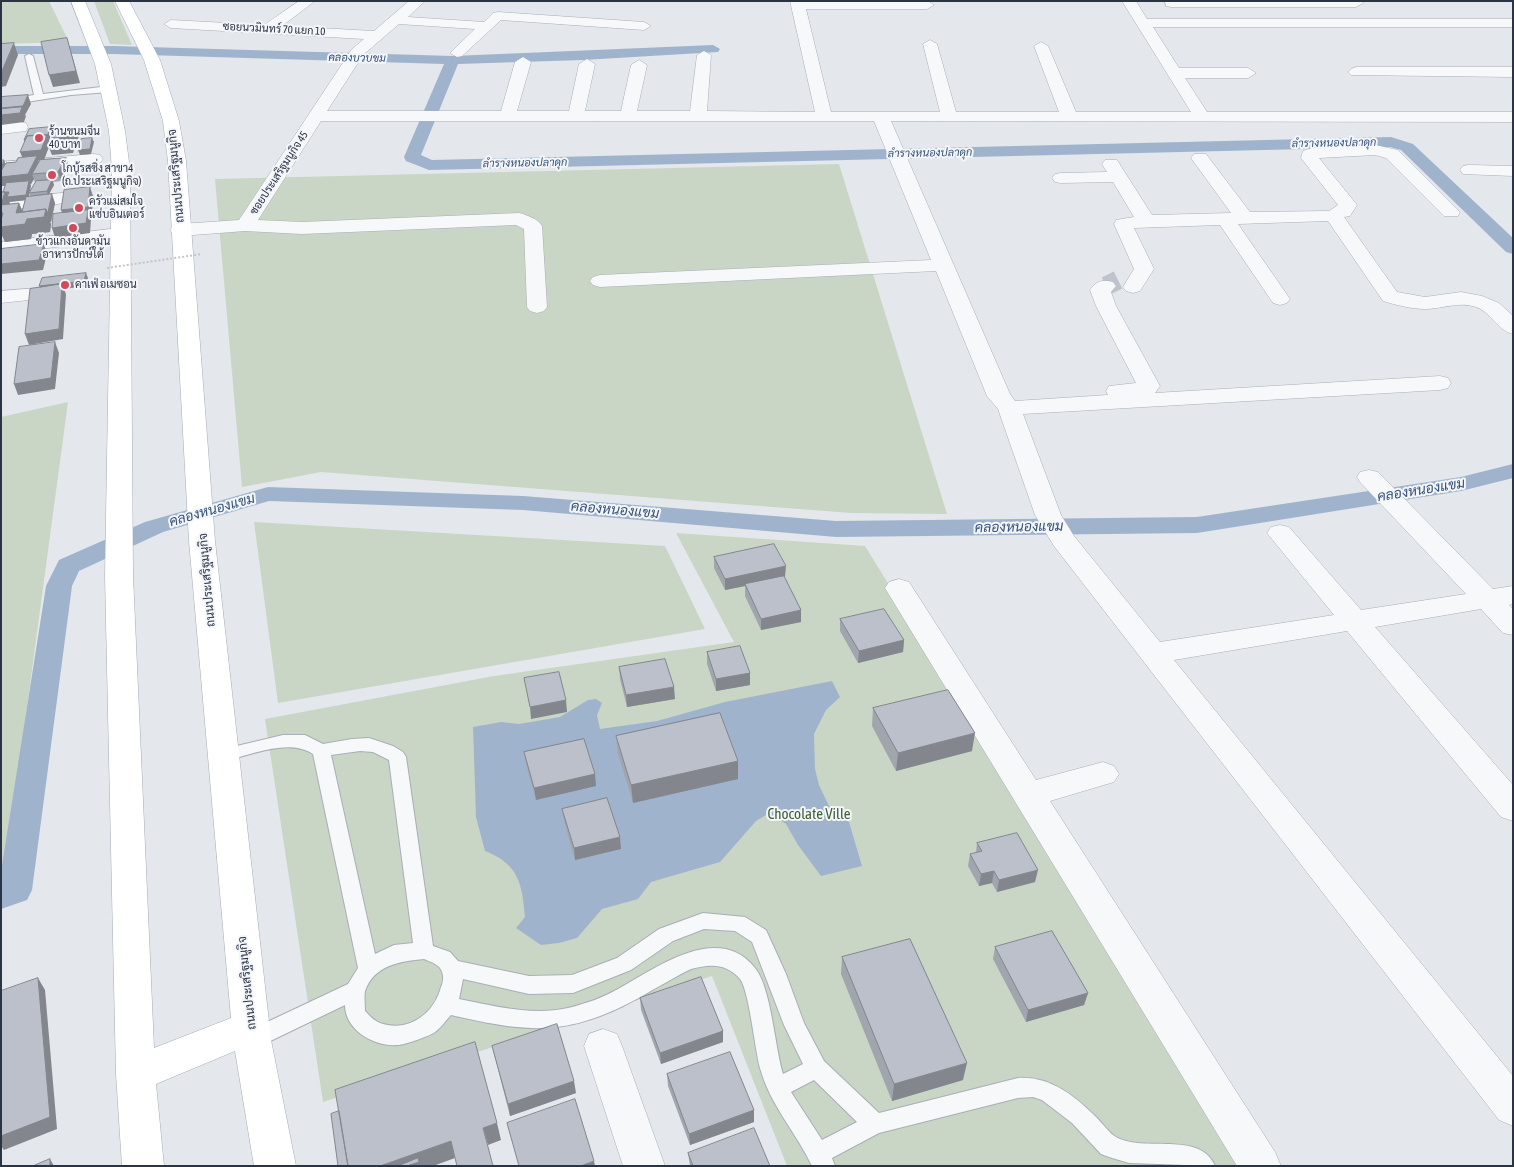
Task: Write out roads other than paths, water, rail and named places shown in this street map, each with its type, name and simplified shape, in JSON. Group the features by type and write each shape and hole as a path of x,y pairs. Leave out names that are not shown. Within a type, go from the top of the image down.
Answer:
{"main road":[{"path":"78,1 103,64 109,89 121,170 119,234 119,576 136,1074 143,1166"},
{"name":"ถนนประเสริฐมนูกิจ","path":"122,1 152,60 171,121 177,161 180,230 200,484 202,541 252,1034 275,1166"},
{"path":"136,1074 252,1034"}],"street":[{"path":"269,28 308,1"},
{"name":"ซอยประเสริฐมนูกิจ 45","path":"180,230 245,225 353,58 418,1"},
{"path":"457,52 515,1"},
{"path":"1129,1 1203,118"},
{"path":"1170,2 1356,3"},
{"path":"1170,2 1179,18"},
{"path":"824,115 797,3 927,5"},
{"path":"1253,3 1266,17"},
{"path":"1330,3 1343,16"},
{"path":"498,16 644,26"},
{"path":"396,20 486,26"},
{"path":"1143,23 1513,23"},
{"name":"ซอยนวมินทร์ 70 แยก 10","path":"171,24 377,35"},
{"path":"930,44 950,118"},
{"path":"1041,46 1070,118"},
{"path":"698,116 704,55"},
{"path":"507,117 523,62"},
{"path":"576,116 587,64"},
{"path":"628,116 639,65"},
{"path":"1174,73 1248,72"},
{"path":"1356,72 1513,72"},
{"path":"316,116 1513,117"},
{"path":"880,116 1004,402 1056,528 1513,1108"},
{"path":"1,129 20,127"},
{"path":"1004,402 1135,391 1149,386 1106,306 1120,287 1144,269 1123,224 1146,221 1333,216 1343,212 1348,205 1309,155 1312,153 1375,150 1392,154 1451,212"},
{"path":"1200,158 1280,299"},
{"path":"1,166 94,159"},
{"path":"1061,178 1115,170 1146,221"},
{"path":"1469,170 1513,171"},
{"path":"1,204 83,196"},
{"path":"1333,216 1390,297 1425,304 1470,299 1492,308 1510,322"},
{"path":"245,225 302,228 519,219 533,226 537,307"},
{"path":"1,248 119,234"},
{"path":"600,281 943,265"},
{"path":"1,298 50,292"},
{"path":"1004,402 1440,383"},
{"path":"1375,483 1401,509 1500,598 1513,626"},
{"path":"1280,533 1513,808"},
{"path":"899,588 1260,1166"},
{"path":"1154,653 1354,619 1500,598"},
{"path":"1028,794 1103,774"},
{"path":"603,1046 644,1166"}],"lane":[{"path":"29,56 39,97"},
{"path":"1,103 71,92 109,89"},
{"path":"224,755 283,741 305,741 321,751 364,744 381,746 397,757 424,951"},
{"path":"321,751 368,969"},
{"path":"452,968 453,981 447,1005 427,1026 398,1036 372,1031 356,1014 355,990 368,969 394,953 424,951 443,958 452,968 529,985 573,984 624,964 666,935 703,921 738,923 758,936 776,974 794,1025 816,1068 875,1124"},
{"path":"447,1005 520,1020 560,1019 623,996 689,961 716,956 730,958 750,975 767,1053 778,1088 821,1159 875,1124 1018,1088 1033,1087 1049,1092 1080,1116 1109,1146 1129,1152 1187,1156 1204,1166"},
{"path":"252,1034 355,990"},
{"path":"778,1088 816,1068"}],"water":[{"path":"832,681 840,697 826,710 814,734 815,769 819,785 829,806 849,822 862,866 821,876 798,845 786,824 774,816 766,815 756,821 720,862 651,882 638,899 602,909 577,938 541,945 516,928 525,917 520,885 512,869 505,862 485,851 476,817 473,727 501,722 519,724 560,717 588,700 596,699 602,703 597,715 600,729 657,721 725,702"}],"waterway":[{"name":"คลองบวบขม","path":"453,60 713,49"},
{"name":"คลองบวบขม","path":"1,50 114,50 396,60 453,60"},
{"name":"ลำรางหนองปลาดุก","path":"453,60 412,157 429,165 1391,142 1407,147 1513,248"},
{"name":"คลองหนองแขม","path":"1,895 15,890 59,586 68,566 154,527 268,494 523,503 836,529 1197,525 1461,484 1513,471"}],"tunnel":[{"path":"1106,286 1118,280"}],"place":[{"name":"ร้านขนมจีน 40 บาท","path":"39,138"},
{"name":"โกบู้รสซิ่ง สาขา4 (ถ.ประเสริฐมนูกิจ)","path":"52,175"},
{"name":"ครัวแม่สมใจ แซ่บอินเตอร์","path":"79,208"},
{"name":"ข้าวแกงอันดามัน อาหารปักษ์ใต้","path":"73,228"},
{"name":"คาเฟ่ อเมซอน","path":"65,285"}],"park label":[{"name":"Chocolate Ville","path":"809,814"}]}
